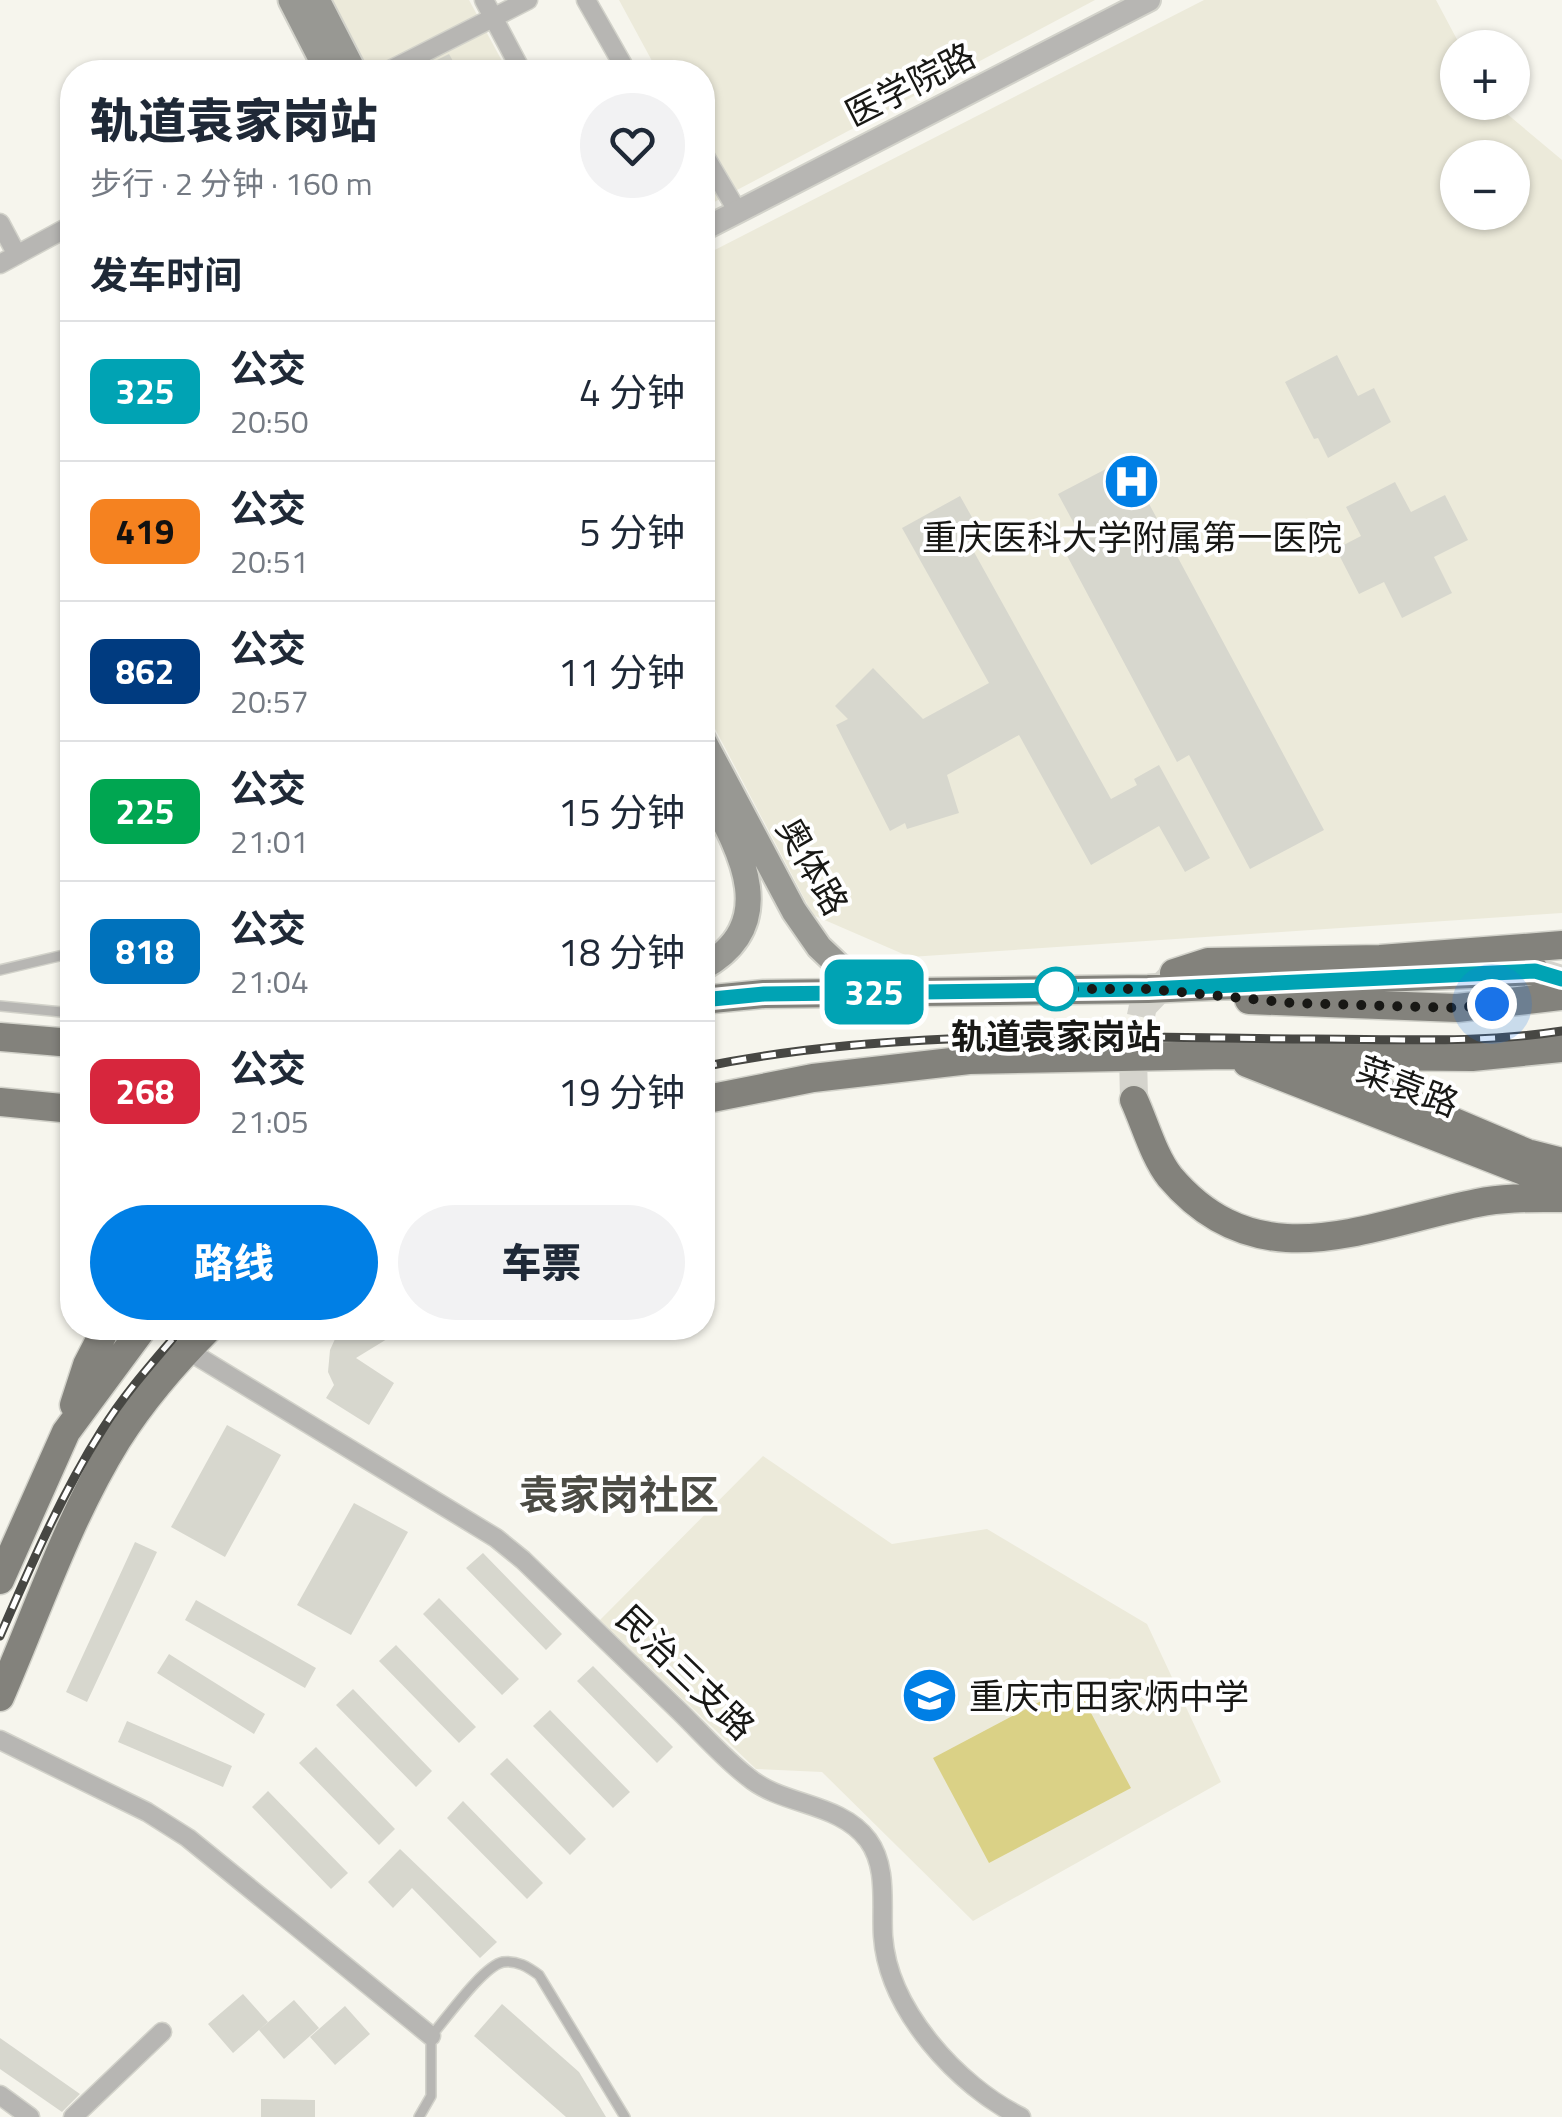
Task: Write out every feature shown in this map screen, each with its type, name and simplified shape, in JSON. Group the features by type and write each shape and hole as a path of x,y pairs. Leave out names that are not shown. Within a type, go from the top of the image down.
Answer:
{"main road":[{"path":"291,0 315,60"},
{"path":"316,0 348,60"},
{"name":"奥体路","path":"715,762 794,910 819,947 839,966 860,978 898,992"},
{"name":"奥体路","path":"715,805 742,856 748,882 748,907 742,927 730,948 715,959"},
{"path":"1174,973 1208,962 1380,959 1562,945"},
{"path":"715,999 764,994 1148,989 1535,971"},
{"path":"1148,989 1267,1002 1457,1008 1562,996"},
{"path":"0,1037 60,1043"},
{"path":"715,1097 813,1078 969,1060 1226,1055 1472,1057 1562,1048"},
{"name":"菜袁路","path":"1226,1055 1562,1186"},
{"path":"1299,1056 1526,1153 1562,1162"},
{"path":"1134,1100 1167,1174 1210,1216 1264,1236 1311,1240 1479,1202 1562,1198"},
{"path":"0,1102 60,1108"},
{"path":"0,1580 66,1432 87,1365 100,1340"},
{"path":"66,1432 134,1340"},
{"path":"0,1698 90,1488 118,1440 197,1340"}],"street":[{"path":"484,0 516,60"},
{"path":"420,60 528,0"},
{"path":"586,0 620,60"},
{"name":"医学院路","path":"715,224 1149,0"},
{"path":"715,173 738,212"},
{"path":"0,223 8,259 60,231"},
{"name":"民治三支路","path":"187,1350 496,1538 749,1778 840,1818 864,1834 878,1858 885,1953 890,1971 918,2027 974,2090 1021,2117"},
{"path":"0,1740 147,1812 188,1838 432,2036"},
{"path":"73,2117 162,2032"},
{"path":"0,2095 30,2117"}],"lane":[{"path":"0,970 60,956"},
{"path":"0,1006 60,1012"},
{"path":"419,2117 431,2096 432,2036 500,1962 518,1963 539,1975 625,2117"}],"shaded area":[{"path":"332,0 469,0 502,60 363,60"},
{"path":"619,0 1095,0 715,202 715,60 652,60"},
{"name":"重庆医科大学附属第一医院","path":"1204,0 1436,0 1452,30 1440,30 1440,120 1514,120 1562,160 1562,913 910,957 813,915 715,729 715,250"},
{"name":"重庆市田家炳中学","path":"763,1456 892,1544 987,1529 1147,1624 1221,1782 973,1921 822,1772 756,1769 600,1620"},
{"path":"1075,1683 1131,1788 989,1863 933,1758"}],"building":[{"path":"1337,355 1358,396 1374,388 1391,422 1328,458 1285,382"},
{"path":"1125,459 1324,830 1250,869 1189,755 1177,762 1064,550 1083,540 1058,494"},
{"path":"1395,482 1411,512 1445,495 1468,540 1434,557 1452,593 1402,618 1384,582 1359,594 1336,549 1361,536 1346,507"},
{"path":"960,496 982,535 969,543 1111,799 1137,785 1134,779 1159,765 1210,858 1185,872 1159,826 1091,865 1019,735 947,775 959,813 907,829 905,823 890,831 836,725 848,719 835,706 873,668 923,719 989,683 902,528"},
{"path":"335,1340 385,1340 356,1358 394,1383 369,1425 326,1398 334,1385 328,1372"},
{"path":"227,1425 281,1455 225,1557 171,1527"},
{"path":"354,1503 408,1532 351,1635 297,1605"},
{"path":"135,1542 157,1552 87,1702 66,1692"},
{"path":"483,1553 562,1634 546,1650 466,1568"},
{"path":"439,1598 519,1679 502,1695 423,1614"},
{"path":"196,1600 316,1668 305,1688 185,1620"},
{"path":"396,1645 476,1727 459,1743 379,1661"},
{"path":"169,1654 265,1714 254,1734 157,1673"},
{"path":"593,1666 673,1747 657,1763 577,1681"},
{"path":"353,1689 432,1771 416,1787 336,1705"},
{"path":"550,1710 630,1792 613,1808 533,1726"},
{"path":"127,1721 232,1766 223,1787 118,1742"},
{"path":"316,1747 395,1829 379,1845 299,1763"},
{"path":"507,1758 586,1839 570,1855 490,1774"},
{"path":"268,1791 348,1873 331,1889 252,1807"},
{"path":"463,1801 543,1883 527,1899 447,1818"},
{"path":"400,1849 497,1942 480,1958 412,1888 393,1908 368,1882"},
{"path":"243,1994 268,2022 233,2053 208,2024"},
{"path":"294,2000 319,2028 284,2059 259,2030"},
{"path":"502,2004 579,2072 606,2117 566,2117 474,2036"},
{"path":"345,2006 370,2034 335,2065 310,2037"},
{"path":"0,2038 80,2094 62,2112 0,2069"},
{"path":"261,2099 315,2100 315,2117 261,2117"}],"tunnel":[{"path":"1535,971 1562,979"},
{"path":"1134,1100 1133,1054 1143,1006 1170,978"}],"railway":[{"path":"715,1065 853,1045 929,1040 1437,1040 1562,1031"},
{"path":"0,1636 47,1531 87,1455 120,1403 172,1340"}],"bus line":[{"name":"325","path":"715,999 764,994 1148,989 1535,971 1562,979"}],"place":[{"name":"重庆医科大学附属第一医院","path":"1132,481"},
{"name":"轨道袁家岗站","path":"1056,989"},
{"name":"重庆市田家炳中学","path":"930,1696"}],"district":[{"name":"袁家岗社区","path":"619,1494"}],"route":[{"path":"1056,989 1148,989 1292,1003 1457,1008 1492,1004"}]}
